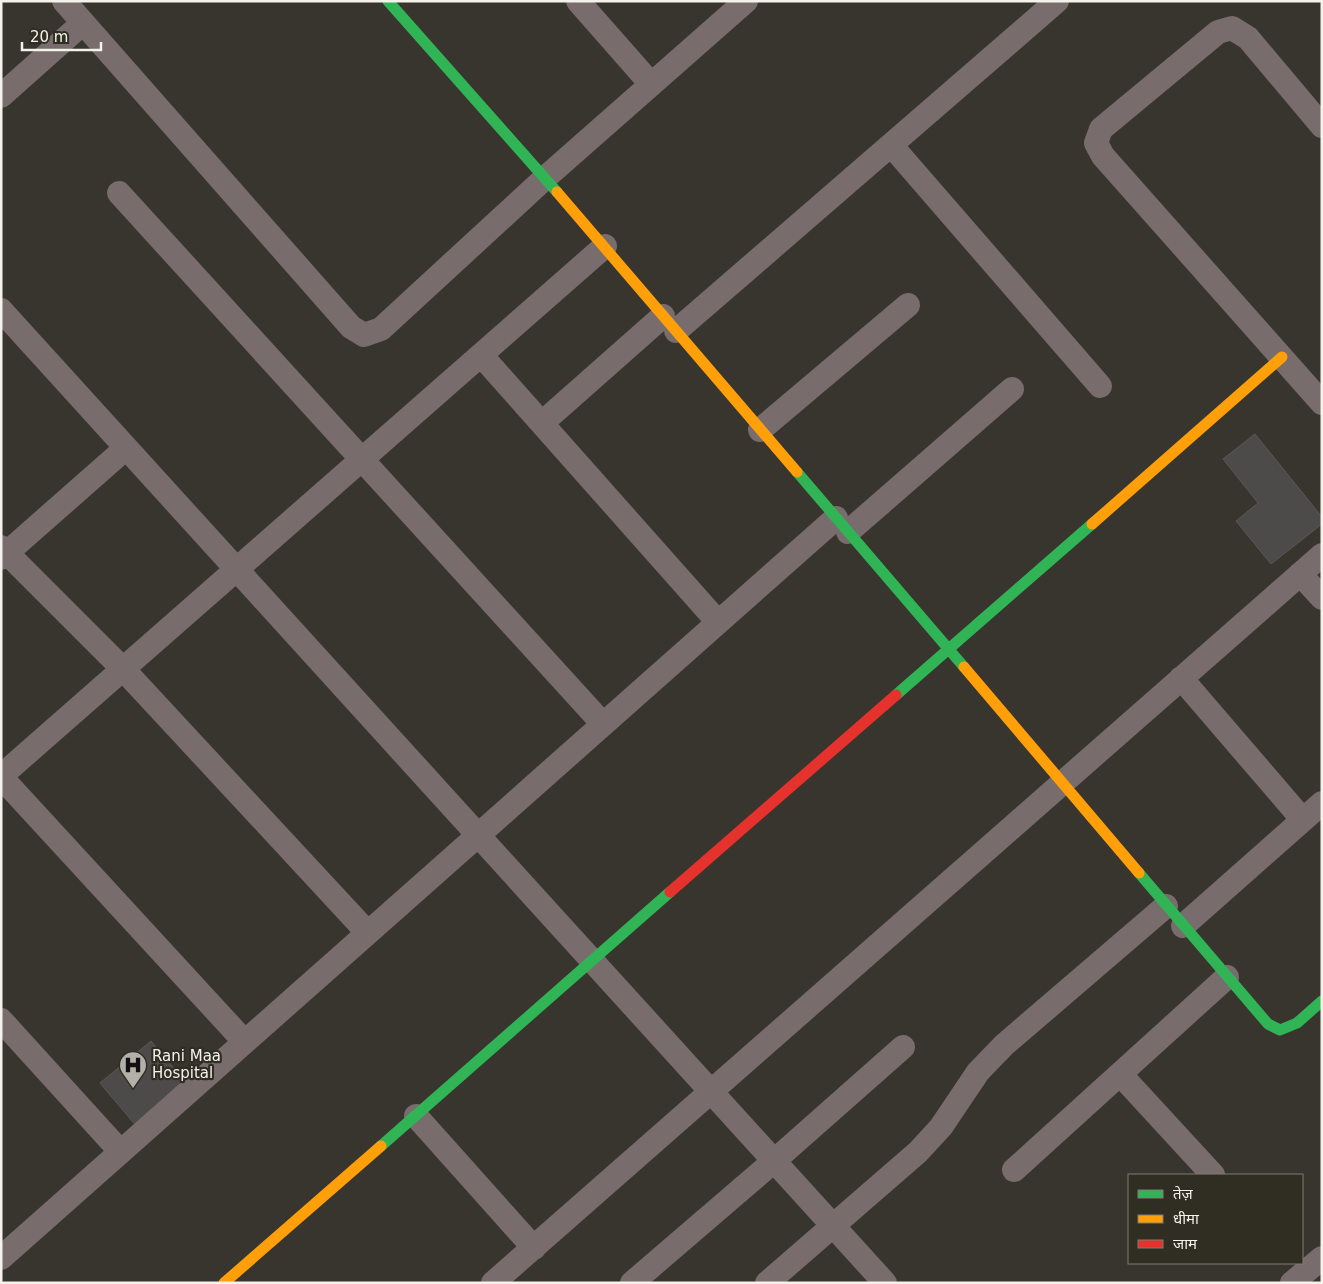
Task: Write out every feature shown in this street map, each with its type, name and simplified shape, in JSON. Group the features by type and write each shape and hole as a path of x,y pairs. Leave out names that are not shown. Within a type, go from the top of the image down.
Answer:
{"street":[{"path":"64,1 351,327 364,334 381,329 544,178 746,1"},
{"path":"388,1 605,246 1268,1024 1280,1030 1297,1023 1322,1001"},
{"path":"578,1 651,84"},
{"path":"542,423 891,144 1057,1"},
{"path":"1,96 83,22"},
{"path":"1322,126 1248,38 1232,28 1218,32 1101,129 1096,142 1103,156 1322,403"},
{"path":"891,144 1100,386"},
{"path":"119,193 603,724"},
{"path":"244,1041 1,777 605,246"},
{"path":"760,430 908,305"},
{"path":"3,314 886,1283"},
{"path":"481,355 718,622"},
{"path":"226,1282 1282,357"},
{"path":"1,1258 718,622 1012,389"},
{"path":"126,448 3,553 123,669 367,932"},
{"path":"493,1283 1322,555"},
{"path":"1300,574 1322,598"},
{"path":"1181,678 1303,820"},
{"path":"1183,926 1322,803"},
{"path":"767,1283 918,1152 941,1127 978,1072 1004,1045 1166,906"},
{"path":"1014,1170 1227,977"},
{"path":"1,1020 120,1151"},
{"path":"632,1283 903,1047"},
{"path":"1120,1074 1213,1174"},
{"path":"416,1116 534,1248"},
{"path":"1301,1275 1322,1258"}],"building":[{"path":"1255,434 1322,517 1322,524 1271,564 1236,521 1258,503 1223,459"},
{"path":"151,1041 187,1084 137,1127 100,1083"}],"traffic: fast":[{"path":"388,1 557,192"},
{"path":"797,472 964,667"},
{"path":"896,695 1092,524"},
{"path":"1139,873 1268,1024 1280,1030 1297,1023 1322,1001"},
{"path":"381,1146 670,892"}],"traffic: slow":[{"path":"557,192 797,472"},
{"path":"1092,524 1282,357"},
{"path":"964,667 1139,873"},
{"path":"224,1283 381,1146"}],"traffic: jam":[{"path":"670,892 896,695"}],"place":[{"name":"Rani Maa Hospital","path":"133,1089"}]}
